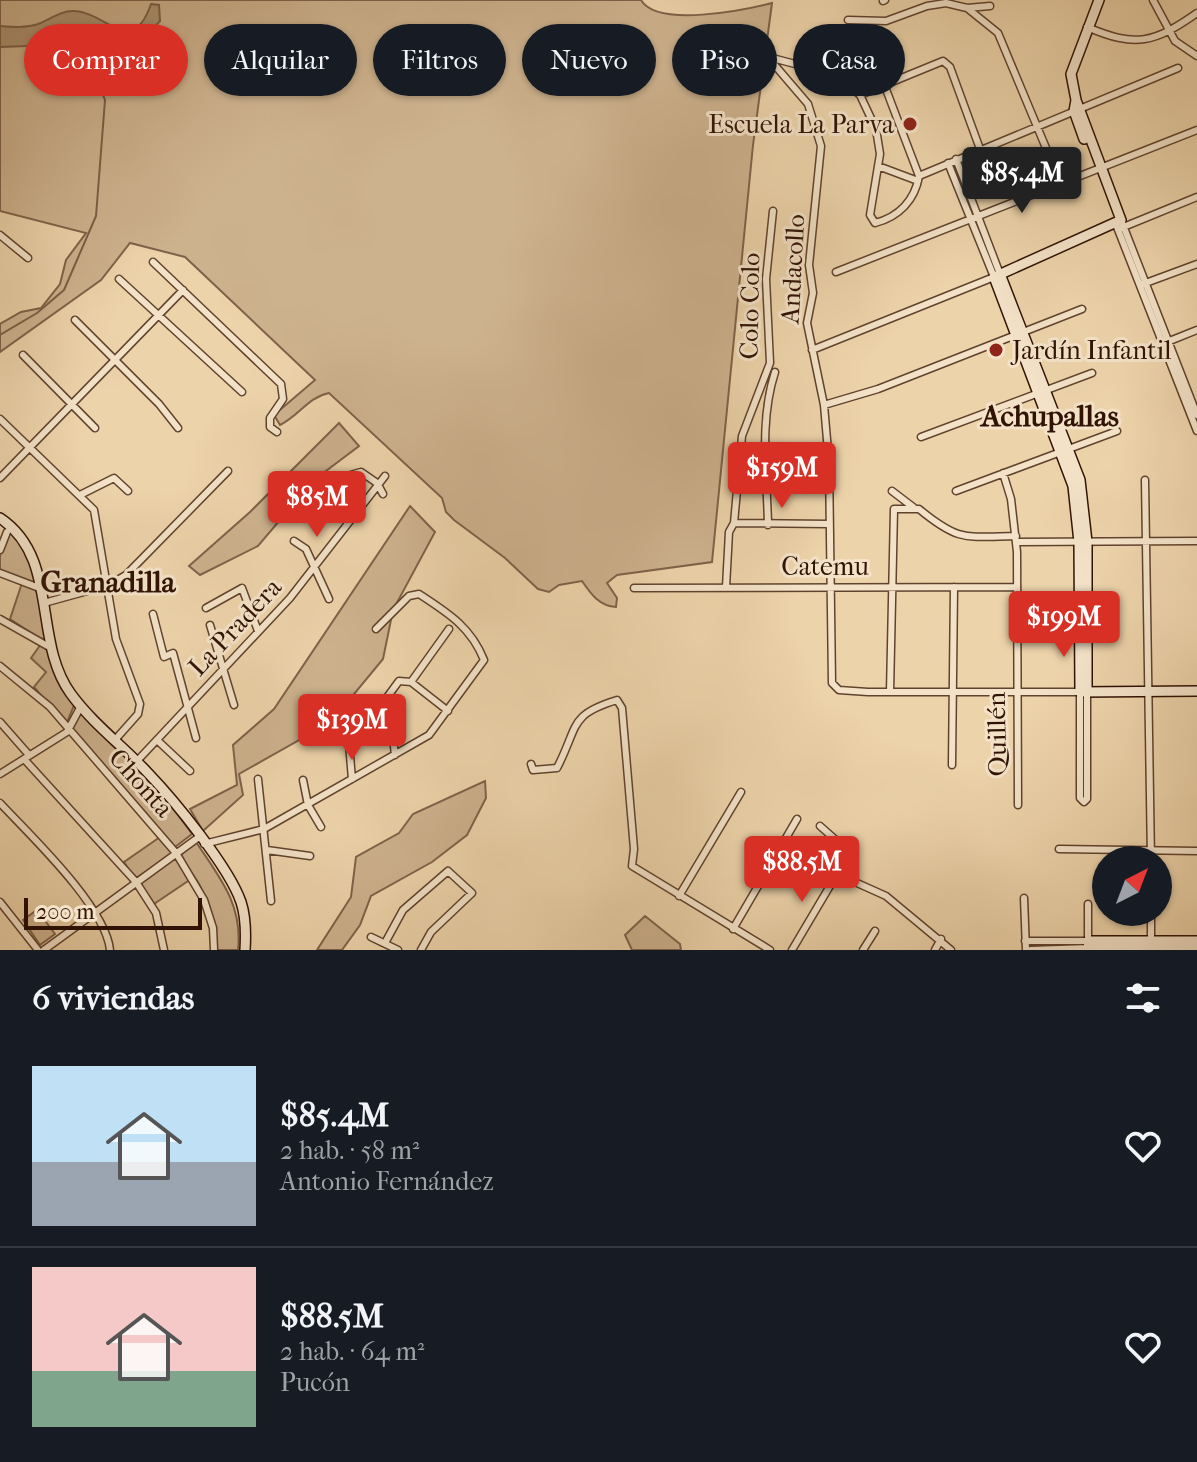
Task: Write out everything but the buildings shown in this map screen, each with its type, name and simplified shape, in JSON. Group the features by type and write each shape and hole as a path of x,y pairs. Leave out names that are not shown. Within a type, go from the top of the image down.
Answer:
{"street":[{"path":"1099,0 1086,27 1071,74 1077,107 1097,169 1197,415"},
{"path":"1153,0 1175,41 1197,56"},
{"path":"848,20 886,21 936,4 967,8 990,6"},
{"path":"967,8 998,33 1051,160"},
{"path":"1086,27 1129,41 1150,40 1171,31 1197,13"},
{"name":"Andacollo","path":"793,64 773,60 772,66 793,88"},
{"path":"905,76 943,61 950,67 980,149"},
{"path":"860,96 876,129 878,166 870,215 875,223 901,210 919,178 948,163 1077,107 1178,68"},
{"name":"Andacollo","path":"800,96 808,104 821,146 809,265 813,293 807,323 824,405 831,586 830,679 835,688 890,692"},
{"path":"888,96 919,178"},
{"path":"836,272 1197,130"},
{"path":"956,159 974,219"},
{"path":"948,163 974,219 1066,449 1083,542 1087,799 1084,802 1080,798 1084,692"},
{"path":"878,166 919,178"},
{"path":"812,350 1119,224 1197,197"},
{"name":"Colo Colo","path":"726,587 729,532 734,523 742,436 770,363 766,279 773,211"},
{"path":"0,235 28,258"},
{"path":"153,262 281,384 283,399 269,422 277,432"},
{"path":"1142,284 1197,264"},
{"path":"119,279 242,392"},
{"path":"0,478 183,290"},
{"path":"824,405 878,389 1082,309"},
{"path":"75,320 116,359 178,428"},
{"path":"1167,342 1197,330"},
{"path":"23,355 95,428"},
{"name":"Colo Colo","path":"768,525 764,428 767,398 775,372"},
{"path":"921,437 1092,373"},
{"path":"1192,399 1197,431"},
{"path":"0,419 94,510 116,639 140,709 114,741"},
{"path":"956,491 1117,431"},
{"path":"44,603 109,585 138,565 228,471"},
{"path":"319,484 361,472 378,485 383,494"},
{"name":"Quillén","path":"1003,473 1016,539 1018,805"},
{"name":"La Pradera","path":"137,761 314,568 385,476"},
{"path":"80,495 114,478 128,491"},
{"path":"1145,480 1149,541 1151,846"},
{"path":"892,491 945,531 959,535 1083,542 1197,541"},
{"path":"915,508 892,512 890,692 1197,691"},
{"path":"0,518 6,529 29,549 42,589 51,648 64,681 81,706 137,761 201,840 240,899 245,950"},
{"path":"734,523 829,524"},
{"path":"0,550 6,529"},
{"path":"294,541 306,549 329,599"},
{"path":"0,573 42,589"},
{"path":"952,765 954,587"},
{"name":"Catemu","path":"634,588 1015,587"},
{"path":"206,608 242,588 258,631"},
{"path":"44,950 176,853 201,840 264,829 429,735 484,660 477,643 457,618 419,594 409,596 376,629"},
{"path":"153,614 164,657 173,653 196,738"},
{"path":"0,619 51,648"},
{"path":"210,625 234,705"},
{"path":"411,682 449,629"},
{"name":"Chonta","path":"0,666 25,684 176,853 204,900 213,928 214,950"},
{"path":"395,755 388,696 399,681 411,682 448,711"},
{"path":"531,764 533,770 557,768 575,735 575,723 587,709 617,700 622,708 634,849 632,866 770,950"},
{"path":"0,774 67,732 81,706"},
{"path":"0,722 26,757 136,882 156,913 164,950"},
{"path":"157,740 190,771"},
{"path":"349,744 352,779"},
{"path":"258,779 271,901"},
{"path":"303,780 308,805 321,827"},
{"path":"679,896 741,792"},
{"path":"0,803 57,864 93,913 108,938 110,950"},
{"path":"733,929 797,819"},
{"path":"792,950 837,874 846,849 820,826"},
{"path":"1059,849 1092,850"},
{"path":"267,850 310,856"},
{"path":"1172,851 1197,851"},
{"path":"385,943 403,910 445,872 452,873 472,893 431,932 421,950"},
{"path":"837,874 886,896 951,950"},
{"path":"1024,898 1028,950 1088,946 1197,948"},
{"path":"0,902 38,950"},
{"path":"1088,904 1088,946"},
{"path":"863,950 875,931"},
{"path":"371,937 398,950"},
{"path":"935,950 941,939"},
{"path":"1025,941 1088,946"},
{"path":"1151,946 1197,941"}],"shaded area":[{"path":"0,0 641,0 650,8 682,15 723,13 772,3 769,24 672,24 672,96 760,96 712,562 617,575 607,583 617,598 616,607 600,602 582,581 559,585 549,592 538,589 505,558 454,520 446,512 442,498 329,393 315,398 280,425 274,415 315,380 185,257 130,243 101,280 0,352 0,324 21,312 41,308 60,284 66,260 86,233 0,211"},
{"path":"151,4 159,5 157,24 140,24"},
{"path":"69,11 86,13 109,24 36,24"},
{"path":"0,26 24,26 24,46 0,47"},
{"path":"339,423 359,446 314,480 258,546 200,575 189,566 250,512"},
{"path":"410,506 435,532 393,610 383,659 331,722 239,774 243,795 203,831 190,809 237,785 233,745 274,709"},
{"path":"8,533 24,545 38,586 0,572 0,556"},
{"path":"22,583 38,589 45,642 10,619"},
{"path":"41,644 47,649 54,673 75,703 66,725 34,687 46,672 31,658"},
{"path":"79,711 161,792 192,834 175,847 69,729"},
{"path":"485,781 486,798 467,835 432,862 371,896 360,925 342,950 317,950 351,897 356,857 399,833 413,814"},
{"path":"160,837 173,853 135,879 124,862"},
{"path":"196,842 228,893 237,919 238,950 215,950 206,901 181,852"},
{"path":"175,857 191,879 154,904 139,883"},
{"path":"37,910 55,934 40,945 23,920"},
{"path":"645,916 680,944 681,950 632,950 625,935"}],"waterway":[{"path":"0,335 37,313 64,290 96,216 103,96"}],"place":[{"name":"Escuela La Parva","path":"910,124"},
{"name":"Jardín Infantil","path":"996,350"}],"district":[{"name":"Achupallas","path":"1050,416"},
{"name":"Granadilla","path":"108,582"}]}
